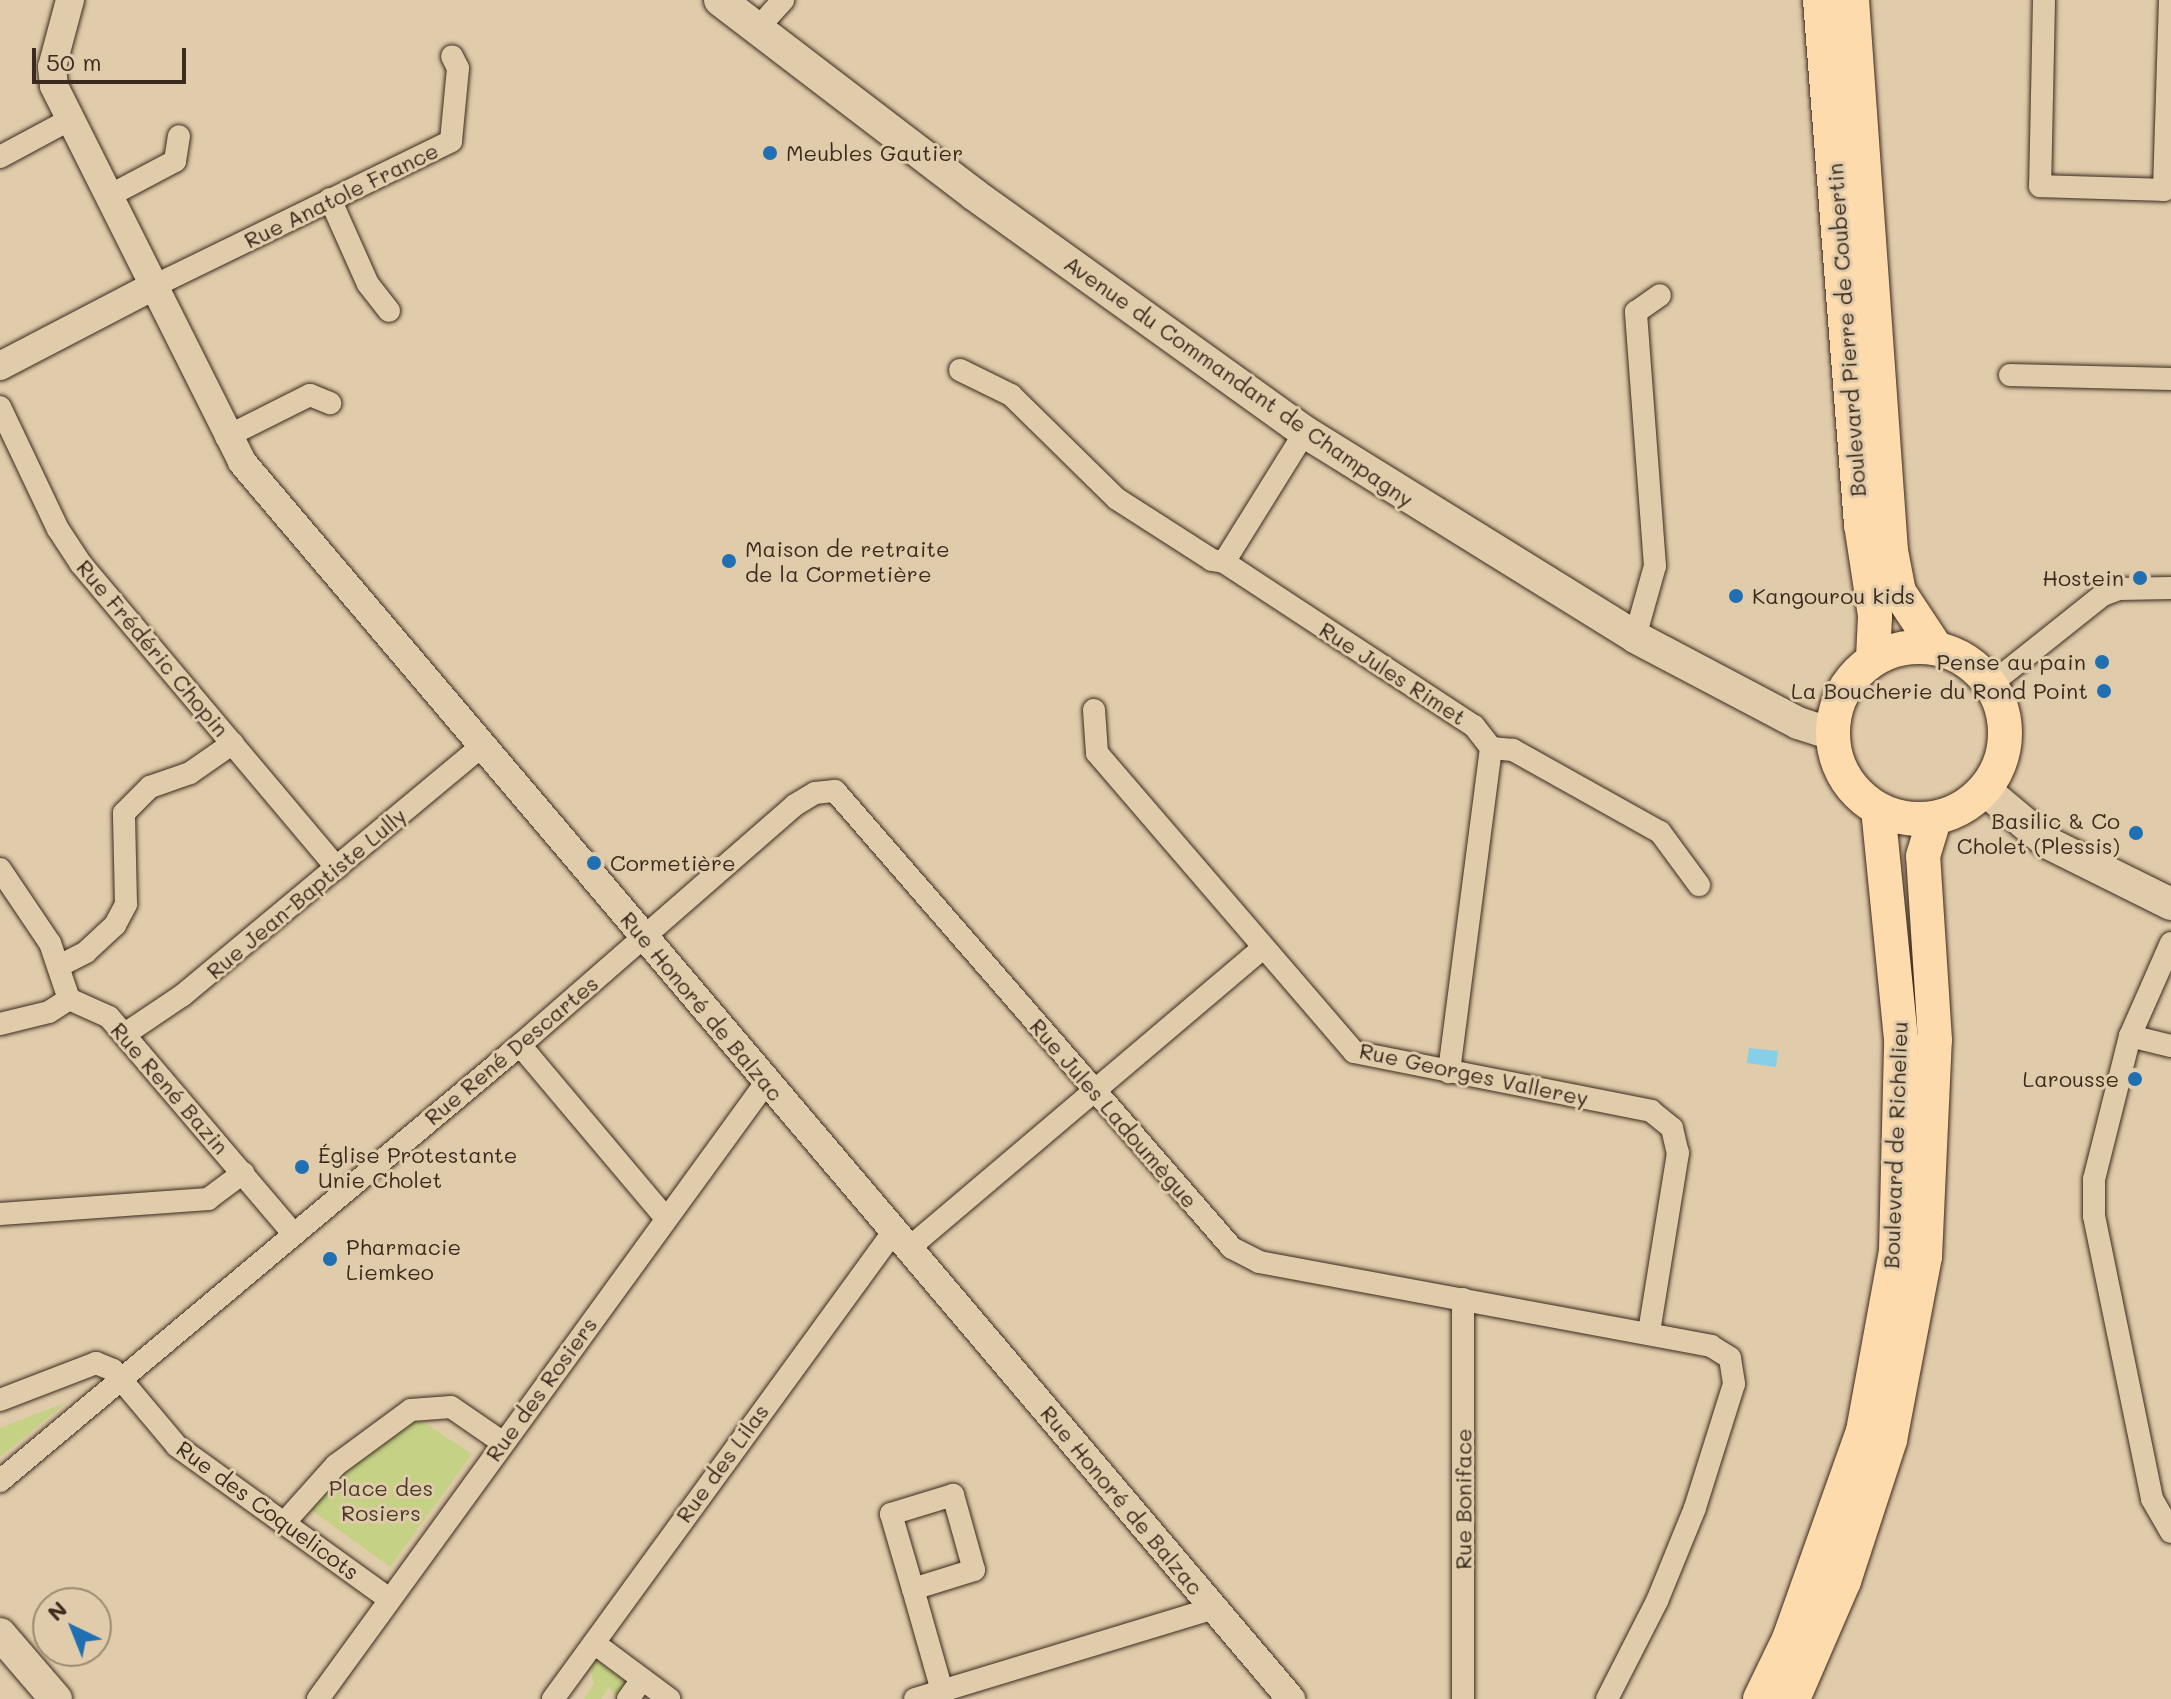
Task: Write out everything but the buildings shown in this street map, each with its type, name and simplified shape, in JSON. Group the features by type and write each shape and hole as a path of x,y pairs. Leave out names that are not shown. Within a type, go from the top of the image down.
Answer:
{"main road":[{"name":"Avenue du Commandant de Champagny","path":"720,0 975,195 1305,432 1635,637 1798,723 1832,734"},
{"name":"Boulevard Pierre de Coubertin","path":"1820,0 1861,524 1875,616 1873,659"},
{"name":"Boulevard Pierre de Coubertin","path":"1852,0 1891,551 1899,592 1936,648"},
{"path":"1914,646 1936,648 1967,660 1991,684 2003,710 2006,738 1999,766 1985,790 1961,809 1934,819 1905,819 1878,810 1845,778 1832,734 1837,705 1851,679 1873,659 1914,646"},
{"path":"1985,790 2048,843 2171,904"},
{"name":"Boulevard de Richelieu","path":"1760,1699 1789,1639 1863,1431 1896,1251 1901,1039 1878,810"},
{"name":"Boulevard de Richelieu","path":"1793,1699 1844,1581 1890,1440 1925,1257 1935,1040 1923,856 1934,819"},
{"path":"0,1634 56,1699"},
{"path":"0,1656 31,1699"}],"street":[{"name":"Rue Honoré de Balzac","path":"70,0 52,67 69,120 226,437 242,462 1291,1699"},
{"path":"757,29 783,0"},
{"path":"2044,0 2040,186 2167,190 2170,0"},
{"name":"Rue Anatole France","path":"152,287 451,141 458,68 452,56"},
{"path":"0,157 69,120"},
{"path":"107,197 175,161 179,136"},
{"path":"330,199 368,284 389,311"},
{"path":"0,366 152,287"},
{"path":"1635,637 1655,566 1636,312 1660,295"},
{"name":"Rue Jules Rimet","path":"960,370 1011,395 1117,499 1212,560 1224,562 1474,726 1491,748"},
{"path":"2010,375 2171,379"},
{"path":"226,437 310,395 330,403"},
{"name":"Rue Frédéric Chopin","path":"0,407 58,529 81,564 337,868"},
{"path":"1224,562 1305,432"},
{"path":"1991,684 2103,595 2119,589 2171,588"},
{"name":"Rue Georges Vallerey","path":"1094,710 1097,753 1354,1052 1651,1111 1672,1128 1678,1153 1649,1333"},
{"path":"61,965 86,952 115,925 126,904 124,813 150,787 190,773 233,743"},
{"name":"Rue Jean-Baptiste Lully","path":"125,1034 183,995 482,746"},
{"path":"1449,1072 1491,748 1513,750 1660,832 1699,885"},
{"name":"Rue Jules Ladoumègue","path":"644,936 795,805 815,793 835,791 1232,1248 1259,1262 1649,1333 1711,1346 1730,1358 1734,1384 1668,1574 1607,1699"},
{"path":"0,869 50,943 61,965 69,999 49,1012 0,1024"},
{"name":"Rue René Descartes","path":"0,1481 520,1045 644,936"},
{"path":"2171,943 2130,1036 2094,1179 2094,1216 2152,1499 2171,1532"},
{"name":"Rue des Lilas","path":"553,1699 901,1239 1094,1091 1263,948"},
{"name":"Rue René Bazin","path":"69,999 109,1017 294,1234"},
{"path":"2130,1036 2171,1046"},
{"path":"520,1045 665,1217"},
{"name":"Rue des Rosiers","path":"318,1699 388,1598 767,1081"},
{"path":"0,1214 208,1199 243,1173"},
{"name":"Rue Boniface","path":"1463,1299 1463,1699"},
{"path":"0,1400 96,1363 113,1370 121,1381"},
{"name":"Rue des Coquelicots","path":"121,1381 177,1446 388,1598"},
{"path":"284,1523 336,1465 411,1410 451,1407 502,1442"},
{"path":"913,1589 974,1570 953,1495 891,1514 942,1691"},
{"path":"915,1699 1214,1608"},
{"path":"594,1643 669,1699"},
{"path":"628,1699 642,1680"}],"green space":[{"path":"67,1402 0,1457 0,1428"},
{"name":"Place des Rosiers","path":"420,1420 472,1454 390,1567 307,1507 350,1466 409,1421"},
{"path":"595,1659 629,1684 619,1699 609,1687 601,1699 584,1699 594,1684 590,1666"}],"water":[{"path":"1749,1048 1778,1051 1776,1067 1747,1063"}],"place":[{"name":"Meubles Gautier","path":"770,153"},
{"name":"Maison de retraite de la Cormetière","path":"729,561"},
{"name":"Hostein","path":"2140,578"},
{"name":"Kangourou kids","path":"1736,596"},
{"name":"Pense au pain","path":"2102,662"},
{"name":"La Boucherie du Rond Point","path":"2104,691"},
{"name":"Basilic & Co Cholet (Plessis)","path":"2136,833"},
{"name":"Cormetière","path":"594,863"},
{"name":"Larousse","path":"2135,1079"},
{"name":"Église Protestante Unie Cholet","path":"302,1167"},
{"name":"Pharmacie Liemkeo","path":"330,1259"}]}
